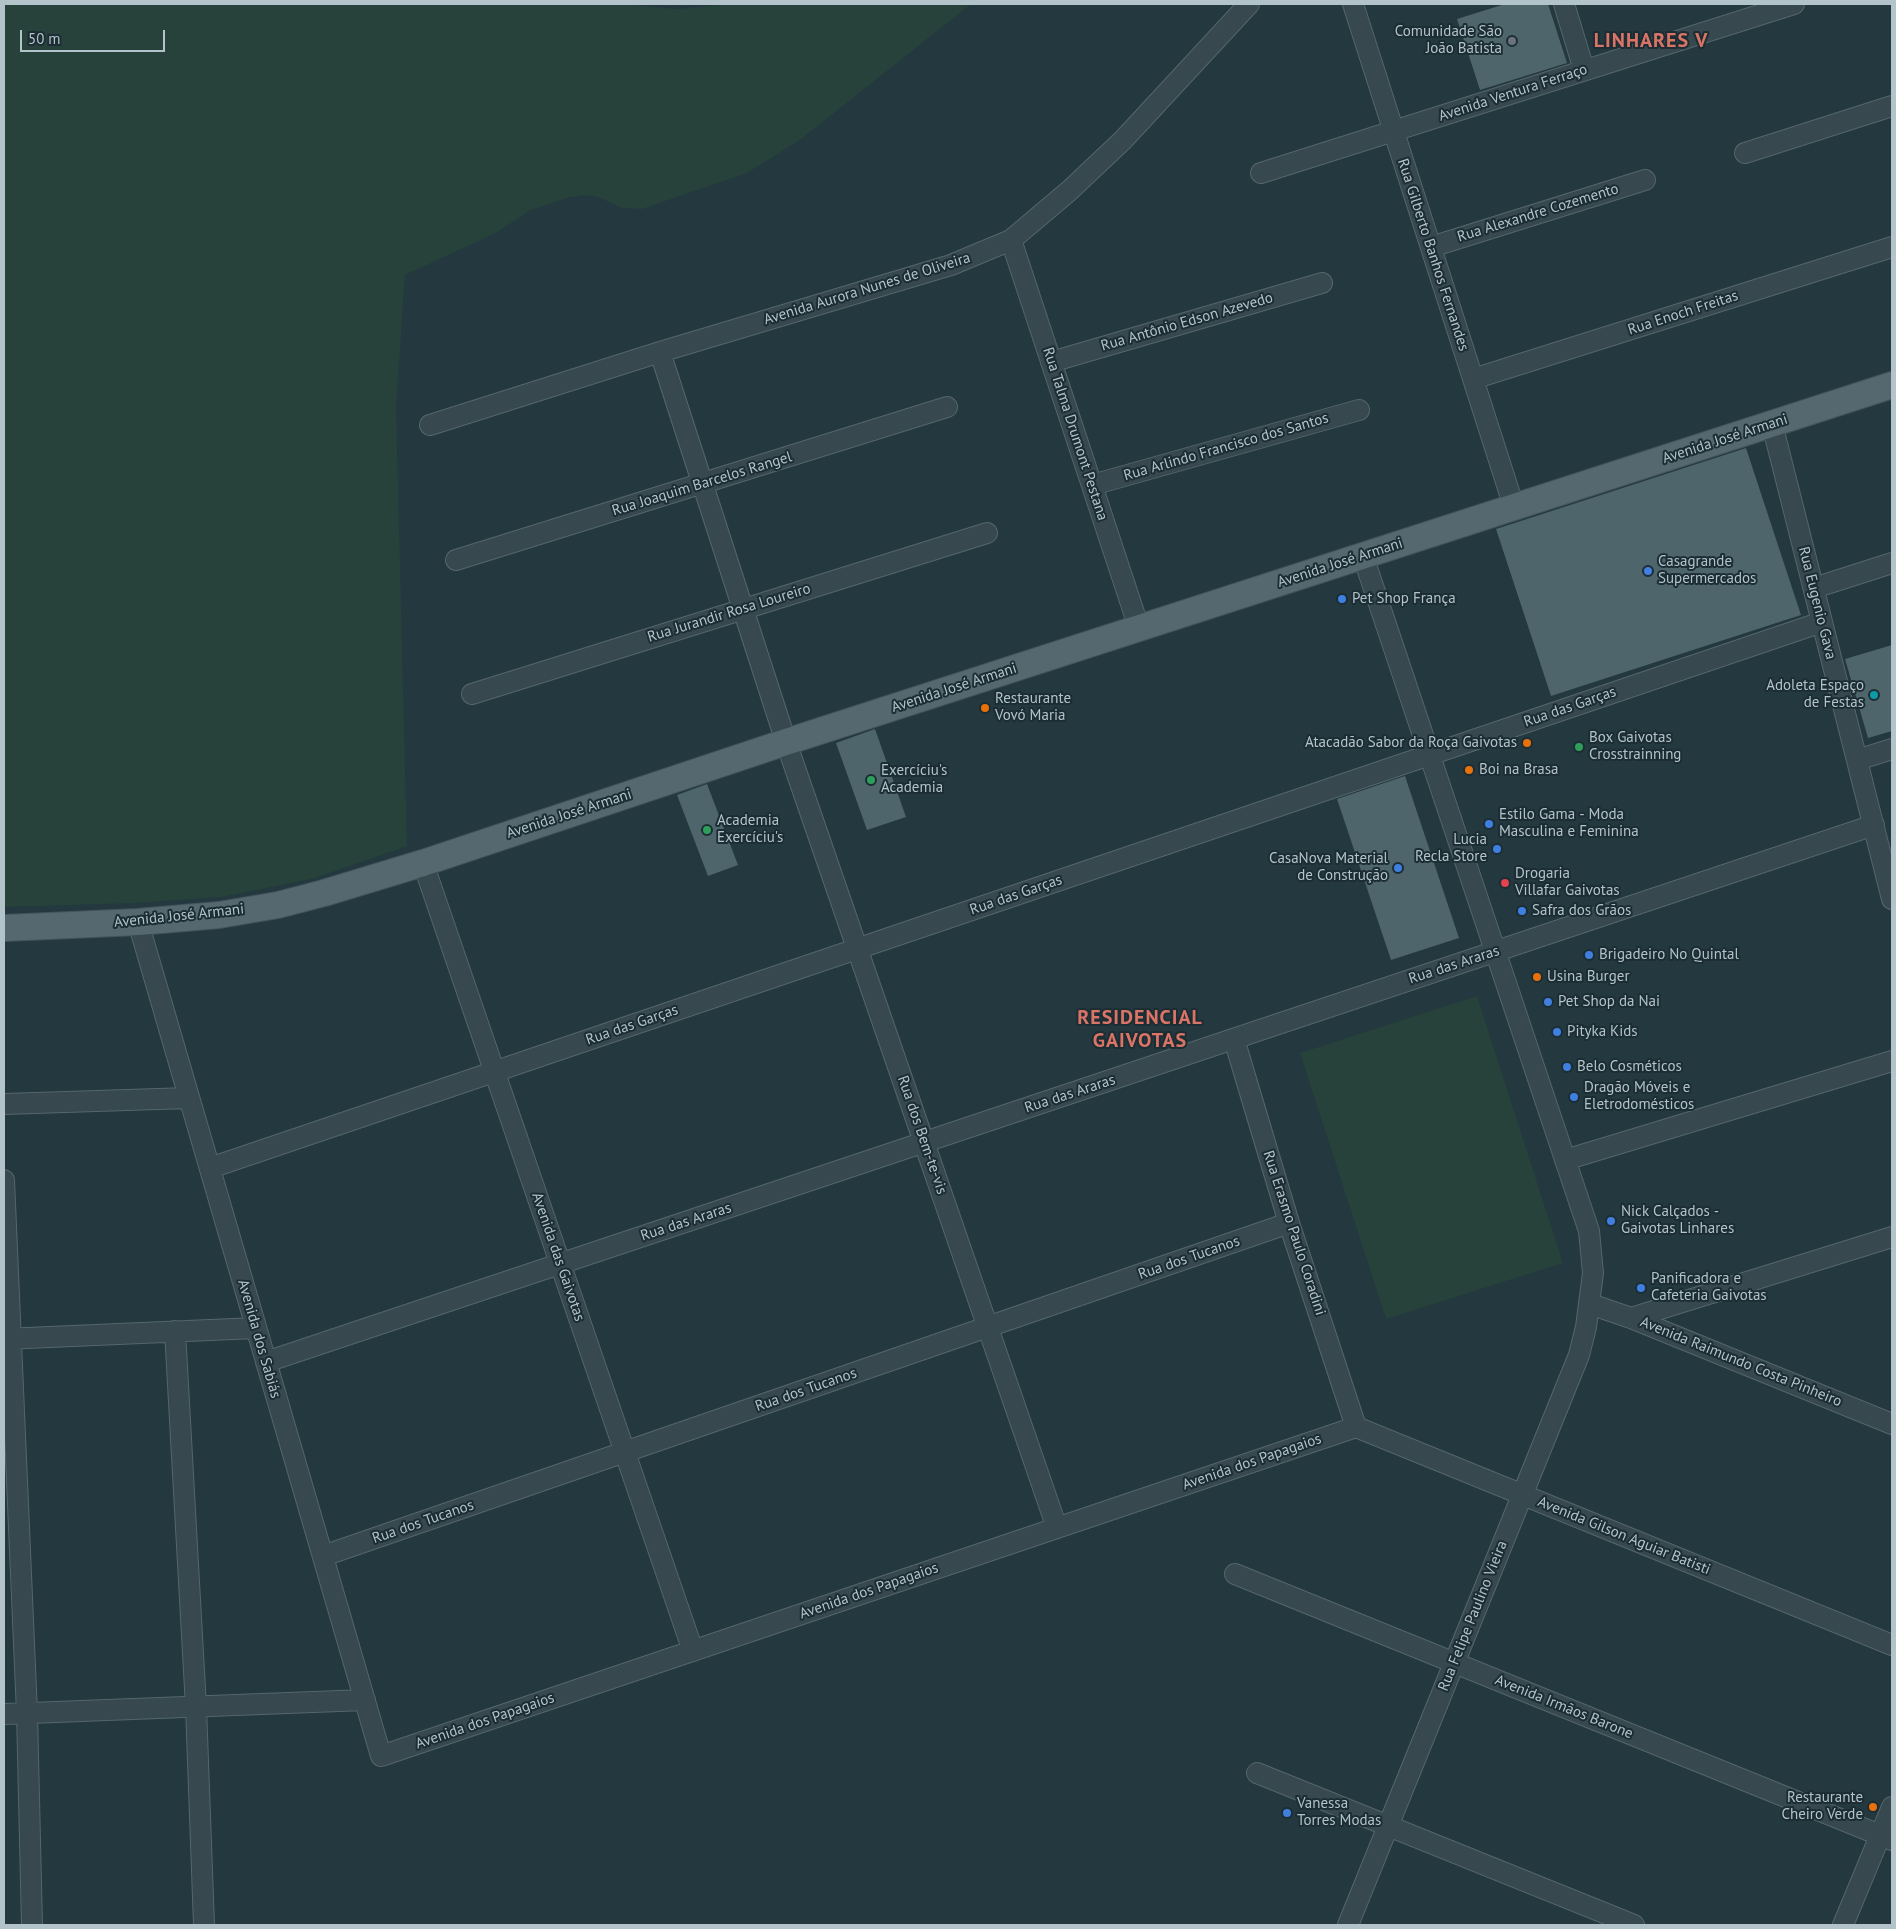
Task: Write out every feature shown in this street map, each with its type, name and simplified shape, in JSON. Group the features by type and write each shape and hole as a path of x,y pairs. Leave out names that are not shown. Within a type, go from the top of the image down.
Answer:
{"main road":[{"name":"Avenida José Armani","path":"4,928 138,922 219,915 278,905 423,863 786,742 1892,385"}],"street":[{"name":"Avenida Aurora Nunes de Oliveira","path":"430,425 660,352 951,265 1011,240 1069,191 1123,140 1249,4"},
{"name":"Rua Gilberto Banhos Fernandes","path":"1353,4 1514,507"},
{"path":"1564,4 1584,70"},
{"name":"Avenida Ventura Ferraço","path":"1261,173 1794,4"},
{"path":"1745,153 1892,106"},
{"name":"Rua Alexandre Cozemento","path":"1430,247 1645,180"},
{"name":"Rua Talma Drumont Pestana","path":"1011,240 1139,628"},
{"name":"Rua Enoch Freitas","path":"1473,379 1892,247"},
{"name":"Rua Antônio Edson Azevedo","path":"1052,362 1322,282"},
{"name":"Rua dos Bem-te-vis","path":"660,352 786,742 1057,1528"},
{"name":"Rua Joaquim Barcelos Rangel","path":"456,560 947,407"},
{"name":"Rua Arlindo Francisco dos Santos","path":"1092,485 1359,410"},
{"name":"Rua Eugenio Gava","path":"1772,424 1892,899"},
{"name":"Rua Jurandir Rosa Loureiro","path":"472,694 987,533"},
{"name":"Rua Felipe Paulino Vieira","path":"1348,1925 1579,1355 1590,1304 1593,1274 1589,1231 1363,556"},
{"path":"1814,588 1892,563"},
{"name":"Rua das Garças","path":"210,1168 1822,622"},
{"path":"1857,760 1892,749"},
{"name":"Rua das Araras","path":"266,1362 1874,825"},
{"name":"Avenida das Gaivotas","path":"423,863 693,1651"},
{"name":"Avenida dos Sabiás","path":"138,922 381,1756"},
{"name":"Rua Erasmo Paulo Coradini","path":"1234,1039 1289,1224 1356,1427"},
{"path":"1565,1160 1892,1061"},
{"path":"4,1104 189,1098"},
{"path":"4,1180 7,1339 27,1713 32,1925"},
{"name":"Rua dos Tucanos","path":"323,1556 1289,1224"},
{"path":"1631,1318 1892,1237"},
{"name":"Avenida Raimundo Costa Pinheiro","path":"1590,1304 1631,1318 1892,1424"},
{"path":"7,1339 256,1328"},
{"path":"175,1332 196,1707 204,1925"},
{"name":"Avenida Gilson Aguiar Batisti","path":"1356,1427 1892,1645"},
{"name":"Avenida dos Papagaios","path":"381,1756 1356,1427"},
{"name":"Avenida Irmãos Barone","path":"1235,1574 1886,1837"},
{"path":"4,1714 365,1700"},
{"path":"1257,1773 1634,1925"},
{"path":"1843,1925 1886,1837 1892,1806"}],"green space":[{"path":"4,4 624,4 676,9 731,4 971,4 800,140 747,173 642,209 622,208 598,197 584,195 567,198 531,210 494,234 405,275 396,406 407,846 315,878 222,897 134,903 4,907"},
{"path":"1477,996 1563,1263 1386,1319 1300,1053"}],"building":[{"name":"Comunidade São João Batista","path":"1505,4 1548,4 1567,63 1480,90 1457,19"},
{"name":"Casagrande Supermercados","path":"1746,448 1801,615 1551,696 1496,529"},
{"name":"Adoleta Espaço de Festas","path":"1892,645 1892,731 1868,738 1845,659"},
{"name":"Exercíciu's Academia","path":"875,729 906,817 867,830 836,743"},
{"name":"CasaNova Material de Construção","path":"1405,776 1459,938 1391,960 1337,799"},
{"name":"Academia Exercíciu's","path":"707,784 738,865 708,876 677,795"}],"place":[{"name":"Comunidade São João Batista","path":"1512,41"},
{"name":"Casagrande Supermercados","path":"1648,571"},
{"name":"Pet Shop França","path":"1342,599"},
{"name":"Adoleta Espaço de Festas","path":"1874,695"},
{"name":"Restaurante Vovó Maria","path":"985,708"},
{"name":"Atacadão Sabor da Roça Gaivotas","path":"1527,743"},
{"name":"Box Gaivotas Crosstrainning","path":"1579,747"},
{"name":"Boi na Brasa","path":"1469,770"},
{"name":"Exercíciu's Academia","path":"871,780"},
{"name":"Estilo Gama - Moda Masculina e Feminina","path":"1489,824"},
{"name":"Academia Exercíciu's","path":"707,830"},
{"name":"Lucia Recla Store","path":"1497,849"},
{"name":"CasaNova Material de Construção","path":"1398,868"},
{"name":"Drogaria Villafar Gaivotas","path":"1505,883"},
{"name":"Safra dos Grãos","path":"1522,911"},
{"name":"Brigadeiro No Quintal","path":"1589,955"},
{"name":"Usina Burger","path":"1537,977"},
{"name":"Pet Shop da Nai","path":"1548,1002"},
{"name":"Pityka Kids","path":"1557,1032"},
{"name":"Belo Cosméticos","path":"1567,1067"},
{"name":"Dragão Móveis e Eletrodomésticos","path":"1574,1097"},
{"name":"Nick Calçados - Gaivotas Linhares","path":"1611,1221"},
{"name":"Panificadora e Cafeteria Gaivotas","path":"1641,1288"},
{"name":"Restaurante Cheiro Verde","path":"1873,1807"},
{"name":"Vanessa Torres Modas","path":"1287,1813"}],"district":[{"name":"LINHARES V","path":"1651,41"},
{"name":"RESIDENCIAL GAIVOTAS","path":"1140,1030"}]}
